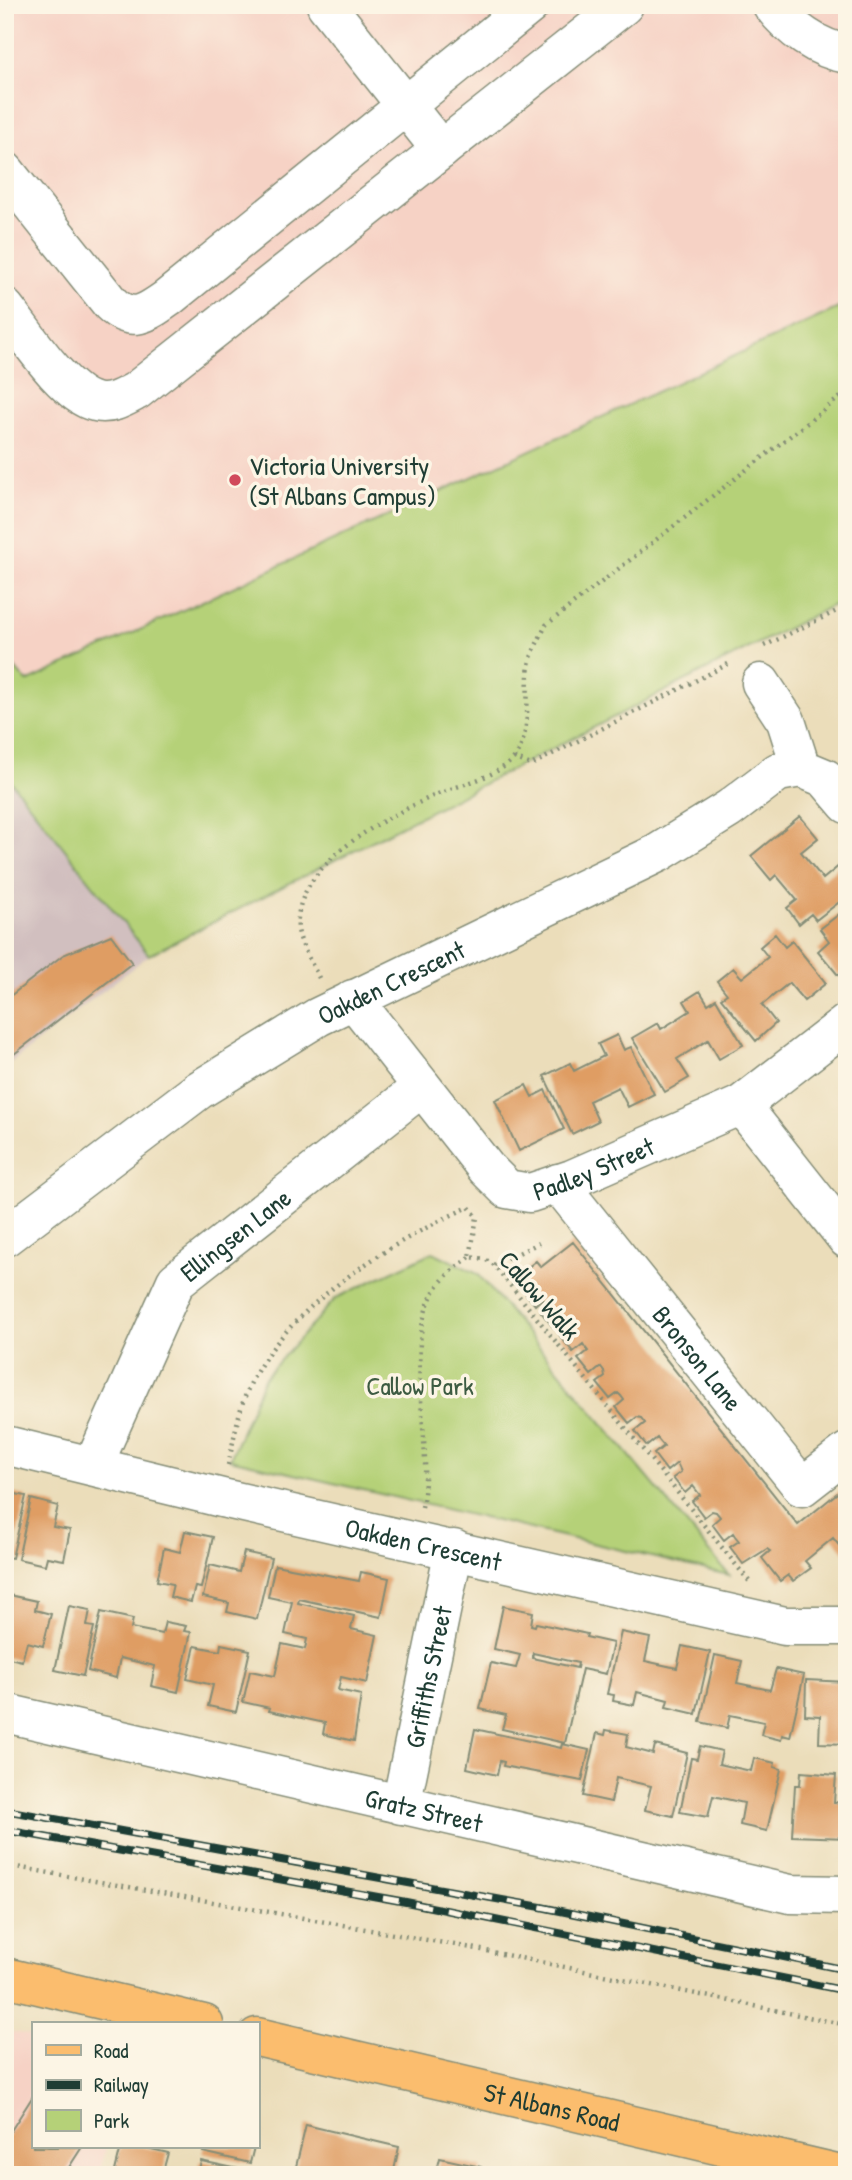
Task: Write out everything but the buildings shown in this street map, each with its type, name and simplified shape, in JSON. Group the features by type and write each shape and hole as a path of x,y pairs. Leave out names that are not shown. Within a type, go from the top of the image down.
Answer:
{"main road":[{"path":"5,1977 196,2022"},
{"name":"St Albans Road","path":"259,2037 845,2175"}],"street":[{"path":"326,5 442,150"},
{"path":"5,172 111,304 122,314 139,316 168,298 530,5"},
{"path":"5,308 77,394 95,402 117,402 136,391 624,5"},
{"path":"772,5 782,18 826,50 847,54"},
{"path":"756,666 786,721 802,768 825,778 847,804"},
{"name":"Oakden Crescent","path":"5,1237 199,1090 352,999 658,853 729,809 778,772 802,768"},
{"name":"Padley Street","path":"352,999 507,1189 530,1193 741,1105 847,1023"},
{"name":"Ellingsen Lane","path":"93,1466 176,1281 422,1087"},
{"path":"741,1105 847,1239"},
{"name":"Bronson Lane","path":"558,1183 802,1487 847,1452"},
{"name":"Oakden Crescent","path":"5,1445 222,1499 454,1549 785,1626 847,1626"},
{"name":"Griffiths Street","path":"401,1805 454,1549"},
{"name":"Gratz Street","path":"5,1713 790,1894 847,1895"}],"path":[{"path":"320,978 298,930 299,907 306,885 324,862 416,803 493,772 514,758 525,728 529,665 546,625 847,392"},
{"path":"514,758 531,765 756,666 762,647 847,606"},
{"name":"Callow Walk","path":"222,1499 248,1388 269,1351 290,1324 313,1303 427,1226 469,1207 477,1217 470,1257 485,1259 494,1265 785,1626"},
{"path":"494,1265 539,1242"},
{"path":"422,1508 426,1485 420,1366 423,1333 435,1290 452,1270 470,1257"},
{"path":"5,1865 459,1946 847,2025"}],"shaded area":[{"name":"Victoria University (St Albans Campus)","path":"5,5 847,5 847,304 27,682 5,656"},
{"path":"5,774 149,955 5,1067"},
{"path":"5,2030 32,2036 32,2148 106,2148 100,2175 5,2175"}],"green space":[{"path":"847,304 847,598 149,955 5,774 5,656 27,682"},
{"name":"Callow Park","path":"433,1252 478,1274 729,1575 230,1459 264,1378 336,1298"}],"railway":[{"path":"5,1810 541,1907 847,1970"},
{"path":"5,1830 406,1902 847,1991"}],"place":[{"name":"Victoria University (St Albans Campus)","path":"235,480"}]}
